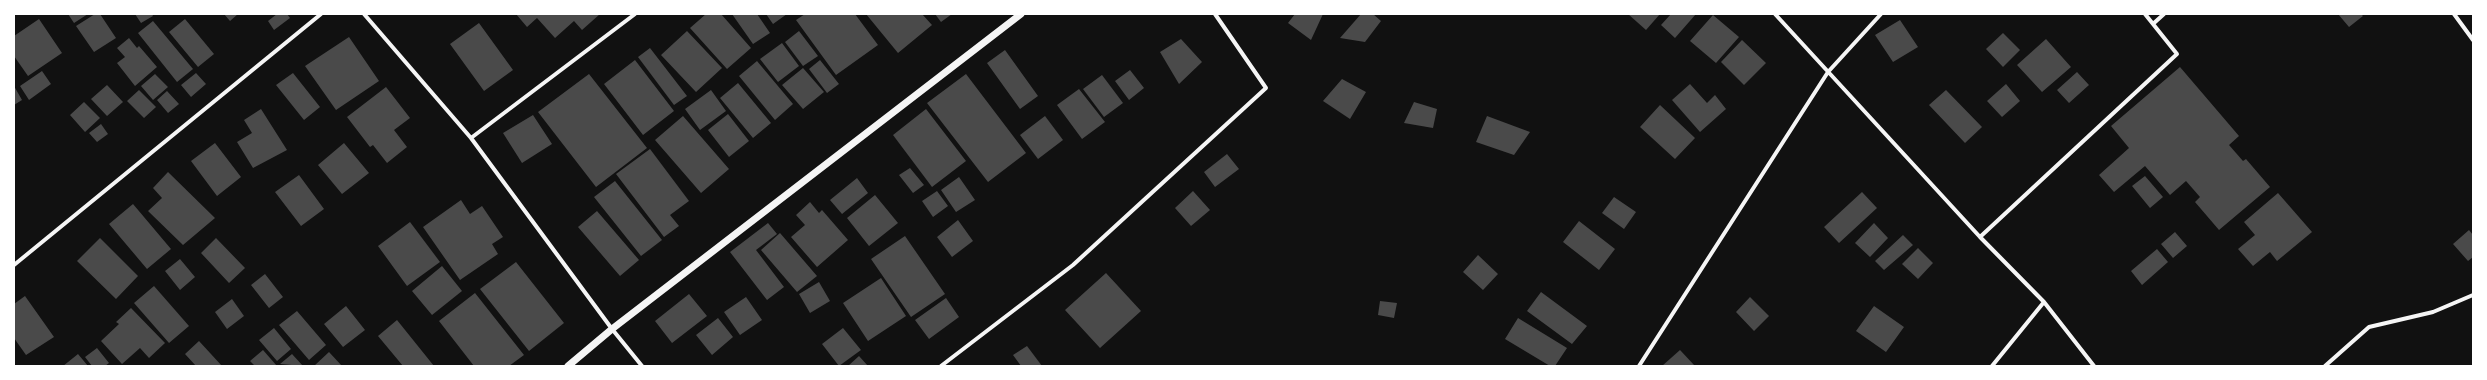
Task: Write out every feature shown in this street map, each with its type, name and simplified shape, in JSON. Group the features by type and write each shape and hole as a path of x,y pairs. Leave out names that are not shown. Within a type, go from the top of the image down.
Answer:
{"street":[{"path":"14,265 321,14"},
{"path":"364,14 471,138 612,329 642,366"},
{"path":"471,138 635,14"},
{"path":"568,366 612,329 1021,14"},
{"path":"941,366 1072,265 1266,88 1215,14"},
{"path":"1775,14 1980,237 2044,302 2094,366"},
{"path":"1639,366 1828,72 1881,14"},
{"path":"1980,237 2177,54 2154,23 2145,14"},
{"path":"2154,23 2164,14"},
{"path":"2454,14 2473,40"},
{"path":"2325,366 2369,327 2433,312 2473,295"},
{"path":"1992,366 2044,302"}],"building":[{"path":"68,14 88,14 74,23"},
{"path":"95,14 100,14 116,38 94,52 76,26"},
{"path":"135,14 152,14 153,16 141,23"},
{"path":"224,14 238,14 230,21"},
{"path":"277,14 287,14 290,18 274,30 268,21"},
{"path":"516,14 600,14 582,30 574,21 555,38 537,18 527,27"},
{"path":"706,14 721,14 751,48 727,69 690,28"},
{"path":"732,14 757,14 770,33 753,44"},
{"path":"766,14 787,14 773,24"},
{"path":"805,14 855,14 878,45 836,75 796,20"},
{"path":"866,14 922,14 932,25 898,53"},
{"path":"935,14 952,14 941,22"},
{"path":"1295,14 1323,14 1311,40 1288,23"},
{"path":"1361,14 1373,14 1381,21 1365,42 1340,38"},
{"path":"1628,14 1660,14 1646,30"},
{"path":"1671,14 1696,14 1675,38 1661,25"},
{"path":"2338,14 2361,14 2363,16 2349,27"},
{"path":"1713,15 1739,37 1716,63 1690,41"},
{"path":"39,19 62,53 28,76 14,56 14,36"},
{"path":"185,19 214,54 198,67 169,32"},
{"path":"1900,20 1918,47 1893,62 1875,35"},
{"path":"153,21 193,69 177,82 138,33"},
{"path":"479,23 513,70 484,91 450,44"},
{"path":"687,31 722,68 696,92 661,55"},
{"path":"799,31 818,56 803,66 785,42"},
{"path":"2003,33 2020,50 2003,67 1986,49"},
{"path":"349,37 379,81 336,110 305,66"},
{"path":"129,38 137,48 139,46 157,67 135,86 117,63 125,57 117,48"},
{"path":"1181,39 1202,62 1179,84 1160,52"},
{"path":"2046,39 2071,67 2042,92 2017,65"},
{"path":"1742,40 1766,63 1744,85 1721,62"},
{"path":"782,43 799,66 778,82 760,59"},
{"path":"650,48 687,96 674,105 638,57"},
{"path":"1005,50 1038,96 1020,109 987,63"},
{"path":"635,60 674,111 643,135 604,84"},
{"path":"820,60 839,84 827,93 809,69"},
{"path":"757,61 793,104 775,120 739,76"},
{"path":"2180,67 2239,136 2229,145 2243,161 2246,159 2270,187 2219,230 2195,202 2200,197 2186,181 2170,195 2145,166 2114,192 2099,175 2129,148 2111,126"},
{"path":"803,68 824,92 803,109 782,85"},
{"path":"1130,70 1144,88 1129,100 1115,81"},
{"path":"42,71 51,84 29,100 20,86"},
{"path":"2077,72 2089,85 2069,103 2057,90"},
{"path":"196,73 206,84 191,97 181,85"},
{"path":"293,73 320,107 304,120 276,85"},
{"path":"155,74 168,87 153,100 141,86"},
{"path":"589,74 647,148 596,187 538,112"},
{"path":"966,74 1026,153 988,182 927,103"},
{"path":"1102,75 1123,103 1104,117 1083,89"},
{"path":"1342,79 1366,92 1350,119 1323,101"},
{"path":"738,83 771,123 753,138 720,98"},
{"path":"1690,84 1707,103 1715,95 1726,109 1700,132 1672,100"},
{"path":"2006,84 2020,101 2002,117 1987,101"},
{"path":"107,85 123,102 107,116 91,99"},
{"path":"14,86 22,100 14,105"},
{"path":"386,87 410,118 394,130 407,147 387,163 373,145 370,147 347,117"},
{"path":"1079,89 1105,122 1082,139 1057,105"},
{"path":"139,90 156,107 144,118 127,101"},
{"path":"711,90 726,111 700,130 685,109"},
{"path":"1946,90 1982,127 1965,143 1929,105"},
{"path":"167,91 179,104 168,113 157,100"},
{"path":"84,102 100,118 85,132 70,115"},
{"path":"1414,102 1437,109 1433,128 1404,123"},
{"path":"1660,105 1695,138 1675,159 1640,127"},
{"path":"261,109 287,150 253,168 237,142 252,133 244,120"},
{"path":"926,109 966,161 932,187 893,135"},
{"path":"728,114 749,141 729,157 708,130"},
{"path":"533,115 552,144 522,163 503,133"},
{"path":"683,116 729,169 701,193 655,140"},
{"path":"1045,116 1063,140 1038,159 1020,135"},
{"path":"1487,116 1530,132 1514,155 1476,142"},
{"path":"101,124 108,134 97,142 89,133"},
{"path":"215,143 241,177 217,196 191,161"},
{"path":"344,143 369,173 342,194 318,165"},
{"path":"650,149 689,201 670,215 679,226 664,237 616,174"},
{"path":"1227,154 1239,169 1215,187 1204,172"},
{"path":"910,168 924,185 913,193 899,175"},
{"path":"168,172 215,218 183,245 148,211 162,198 153,188"},
{"path":"299,175 324,209 301,226 275,192"},
{"path":"2145,176 2163,197 2150,208 2132,186"},
{"path":"959,177 975,200 956,212 941,190"},
{"path":"857,178 868,193 842,214 830,200"},
{"path":"615,181 662,240 641,256 594,197"},
{"path":"937,191 948,206 933,217 922,201"},
{"path":"1193,191 1210,210 1191,226 1175,208"},
{"path":"1862,192 1877,208 1839,243 1824,227"},
{"path":"2278,193 2312,232 2277,261 2270,252 2253,266 2238,249 2255,235 2244,222"},
{"path":"875,195 898,223 869,246 847,218"},
{"path":"1614,197 1636,212 1624,229 1602,213"},
{"path":"461,200 470,214 482,206 503,237 492,244 498,254 460,280 423,227"},
{"path":"810,202 819,213 822,210 848,240 817,267 791,237 805,225 796,215"},
{"path":"133,204 171,249 147,269 109,224"},
{"path":"597,211 639,260 620,276 578,227"},
{"path":"958,220 973,241 952,257 937,237"},
{"path":"1579,221 1615,249 1599,270 1563,242"},
{"path":"410,222 440,262 407,286 378,246"},
{"path":"768,223 777,234 756,250 784,287 767,300 730,252"},
{"path":"1874,223 1888,238 1870,257 1855,243"},
{"path":"2469,230 2473,235 2473,257 2468,261 2453,244"},
{"path":"2175,232 2187,246 2173,258 2161,244"},
{"path":"780,233 817,276 797,292 761,250"},
{"path":"1903,235 1913,245 1884,270 1875,261"},
{"path":"905,236 945,294 911,317 871,259"},
{"path":"100,238 138,276 116,299 77,261"},
{"path":"216,238 245,268 229,283 201,253"},
{"path":"1918,248 1933,263 1918,279 1902,264"},
{"path":"2157,249 2168,262 2142,285 2131,271"},
{"path":"1478,255 1498,274 1483,290 1463,272"},
{"path":"180,259 195,277 180,290 165,271"},
{"path":"516,262 564,323 529,351 480,289"},
{"path":"442,266 462,291 432,315 412,291"},
{"path":"1106,273 1141,311 1100,348 1065,310"},
{"path":"265,274 283,297 269,308 251,285"},
{"path":"881,278 906,316 868,341 843,303"},
{"path":"819,282 830,301 810,313 799,294"},
{"path":"154,286 189,326 169,343 134,303"},
{"path":"1541,292 1587,326 1572,344 1527,311"},
{"path":"475,293 524,355 509,366 474,366 439,321"},
{"path":"689,294 707,316 672,343 655,321"},
{"path":"25,296 54,337 26,355 14,338 14,304"},
{"path":"746,297 762,320 740,335 724,312"},
{"path":"1750,297 1769,316 1754,331 1736,312"},
{"path":"946,298 959,317 929,339 915,320"},
{"path":"232,299 244,316 227,329 215,312"},
{"path":"1380,301 1397,303 1394,318 1378,315"},
{"path":"346,306 365,330 343,347 324,324"},
{"path":"1874,306 1904,327 1886,352 1856,331"},
{"path":"131,308 165,343 149,358 140,348 122,364 101,341 119,324 116,322"},
{"path":"297,311 326,345 309,360 279,325"},
{"path":"718,318 733,337 712,355 696,335"},
{"path":"1518,318 1567,348 1555,366 1550,366 1505,339"},
{"path":"397,320 434,366 403,366 378,336"},
{"path":"274,328 291,349 277,361 259,340"},
{"path":"843,328 861,350 839,366 822,344"},
{"path":"199,341 222,366 196,366 185,354"},
{"path":"1027,346 1042,366 1021,366 1013,355"},
{"path":"97,348 109,363 105,366 92,366 85,357"},
{"path":"263,350 277,366 255,366 250,361"},
{"path":"1680,350 1695,366 1662,366"},
{"path":"329,352 342,366 314,366"},
{"path":"78,354 88,366 63,366"},
{"path":"292,354 303,366 280,364"},
{"path":"859,356 868,366 848,366"}]}
